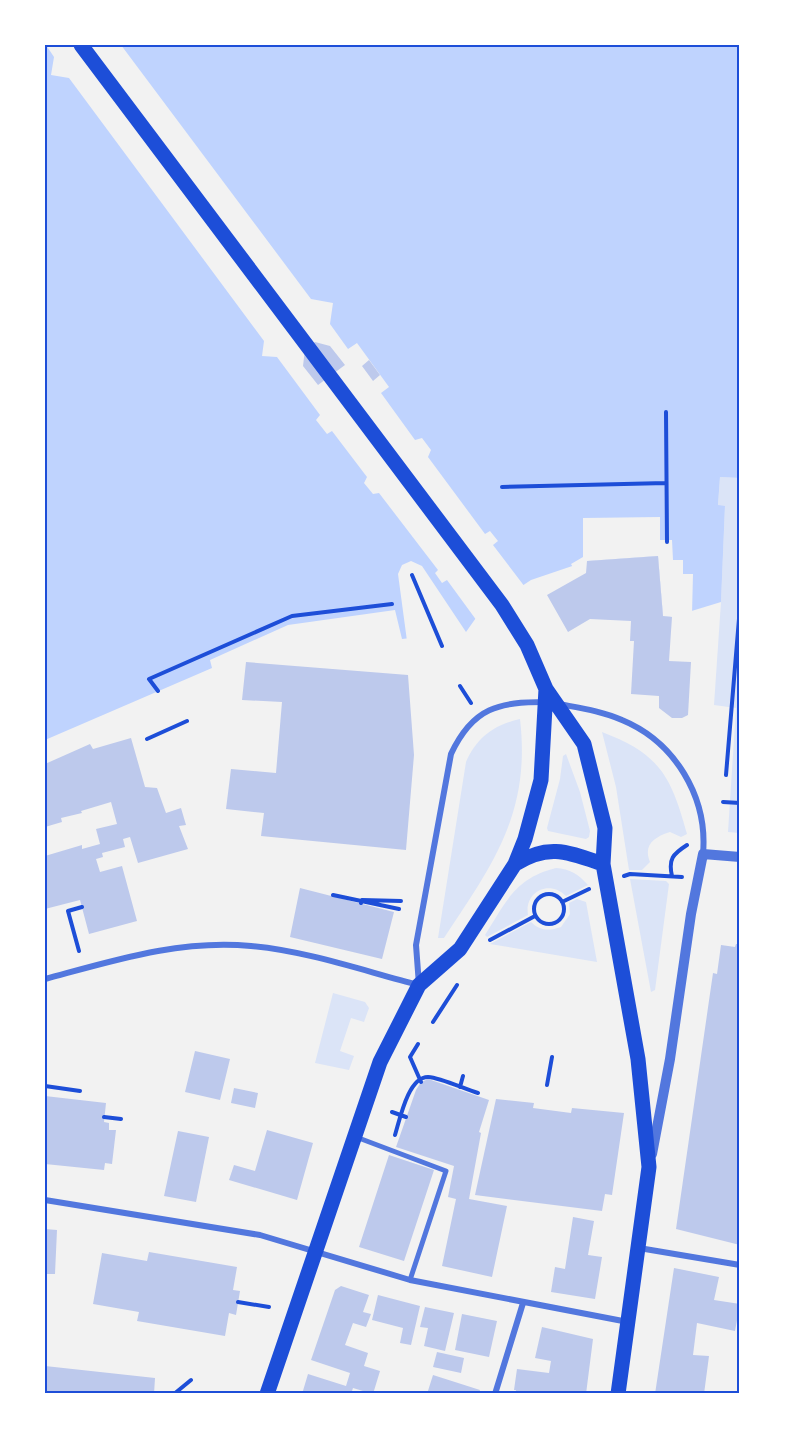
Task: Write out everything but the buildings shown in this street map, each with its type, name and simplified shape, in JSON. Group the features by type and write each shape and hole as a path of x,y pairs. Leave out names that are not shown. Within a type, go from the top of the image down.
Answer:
{"main road":[{"path":"81,45 502,605 527,645 546,689 584,744 605,828 603,864 638,1059 649,1167 618,1394"},
{"path":"267,1394 380,1062 419,985 460,949 515,864 537,800 541,780 546,689"},
{"path":"515,864 541,852 556,850 570,852 603,864"}],"street":[{"path":"45,979 163,950 225,945 276,949 419,985 416,945 451,754 463,732 491,709 514,702 547,702 600,712 622,720 656,740 682,769 698,807 702,832 703,854 691,914 670,1059 649,1167"},
{"path":"703,854 740,857"},
{"path":"354,1137 446,1171 410,1280"},
{"path":"45,1200 260,1234 410,1280 628,1323"},
{"path":"638,1248 740,1265"},
{"path":"495,1394 523,1303"}],"path":[{"path":"666,412 667,542"},
{"path":"502,487 666,483"},
{"path":"412,574 442,646"},
{"path":"158,691 149,679 292,616 392,604"},
{"path":"726,775 740,607"},
{"path":"147,739 187,721"},
{"path":"723,802 740,803"},
{"path":"672,876 669,865 675,852 690,843"},
{"path":"623,876 630,874 689,877"},
{"path":"562,902 590,888"},
{"path":"554,894 562,902 564,914 556,923 544,924 535,916 534,904 542,895 554,894"},
{"path":"333,895 399,909"},
{"path":"362,902 401,901"},
{"path":"79,951 68,910 82,907"},
{"path":"487,941 535,916"},
{"path":"433,1022 457,985"},
{"path":"418,1044 410,1057 420,1081"},
{"path":"547,1085 552,1057"},
{"path":"459,1088 463,1076"},
{"path":"399,1123 404,1116 411,1089 420,1081 432,1078 478,1093"},
{"path":"45,1086 80,1091"},
{"path":"392,1112 404,1116"},
{"path":"104,1117 121,1119"},
{"path":"238,1302 269,1306"},
{"path":"174,1394 191,1380"}],"shaded area":[{"path":"720,477 740,478 740,833 728,832 736,708 714,705 725,507 718,506"},
{"path":"520,719 522,752 520,782 505,836 462,911 444,938 438,938 466,762 475,746 487,733"},
{"path":"602,732 638,749 660,770 675,797 687,834 681,837 670,832 651,842 648,851 650,862 642,870 629,870 616,787"},
{"path":"566,754 580,792 590,831 586,839 548,831 547,828 560,779 563,756"},
{"path":"556,868 574,873 588,885 566,896 559,891 545,888 534,894 530,900 528,915 487,937 485,935 506,902 521,885 542,872"},
{"path":"630,879 666,881 669,884 655,990 651,992"},
{"path":"577,899 586,902 597,962 490,944 531,922 545,929 561,927 570,914 569,903"},
{"path":"333,993 365,1002 369,1008 364,1022 351,1018 340,1051 354,1056 349,1070 315,1063"}],"water":[{"path":"45,45 740,45 740,478 720,477 718,505 725,506 721,602 672,617 663,616 658,556 587,561 531,580 478,615 466,632 402,639 395,610 288,625 210,660 212,668 45,740"}],"pier":[{"path":"46,45 121,45 311,299 333,303 330,324 348,349 357,343 389,387 381,393 415,440 422,438 431,450 428,457 485,534 490,531 498,541 493,545 525,587 477,621 447,580 442,583 435,573 438,570 379,493 373,494 364,483 367,477 332,431 327,434 316,420 320,415 277,357 262,356 264,341 69,78 51,75 54,57"},
{"path":"660,517 660,540 672,540 673,560 683,560 683,574 693,574 692,614 673,620 672,617 663,616 658,556 588,561 587,564 574,569 571,564 583,557 583,518"},
{"path":"411,561 422,566 466,632 465,635 407,641 398,574 402,565"}]}
